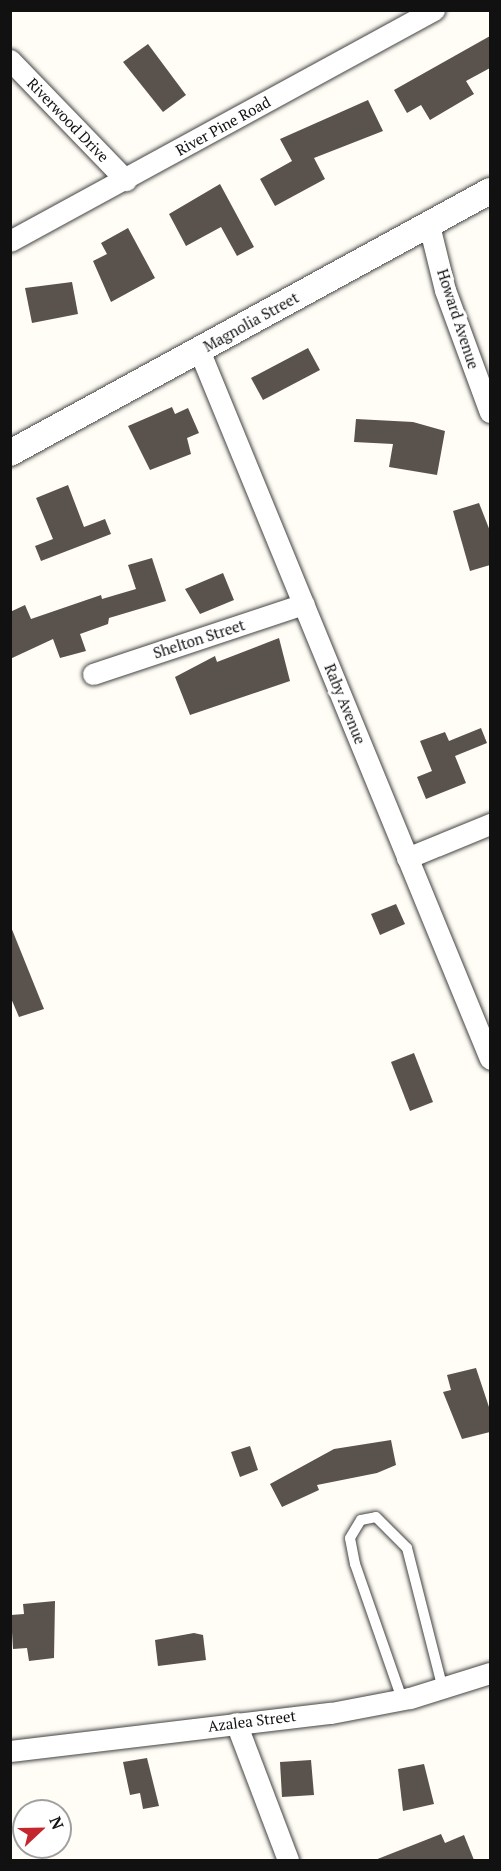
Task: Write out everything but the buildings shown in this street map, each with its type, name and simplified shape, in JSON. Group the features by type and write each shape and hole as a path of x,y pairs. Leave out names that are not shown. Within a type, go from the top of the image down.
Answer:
{"street":[{"name":"River Pine Road","path":"10,241 126,180 434,10"},
{"name":"Riverwood Drive","path":"10,60 126,180"},
{"name":"Magnolia Street","path":"10,453 490,191"},
{"name":"Howard Avenue","path":"429,225 456,322 490,412"},
{"name":"Raby Avenue","path":"199,350 490,1059"},
{"name":"Shelton Street","path":"93,674 304,604"},
{"path":"407,858 490,824"},
{"name":"Azalea Street","path":"10,1751 236,1723 402,1699 443,1689 490,1673"},
{"path":"236,1723 288,1860"}],"lane":[{"path":"402,1699 355,1564 350,1538 361,1520 376,1517 407,1548 443,1689"}]}
